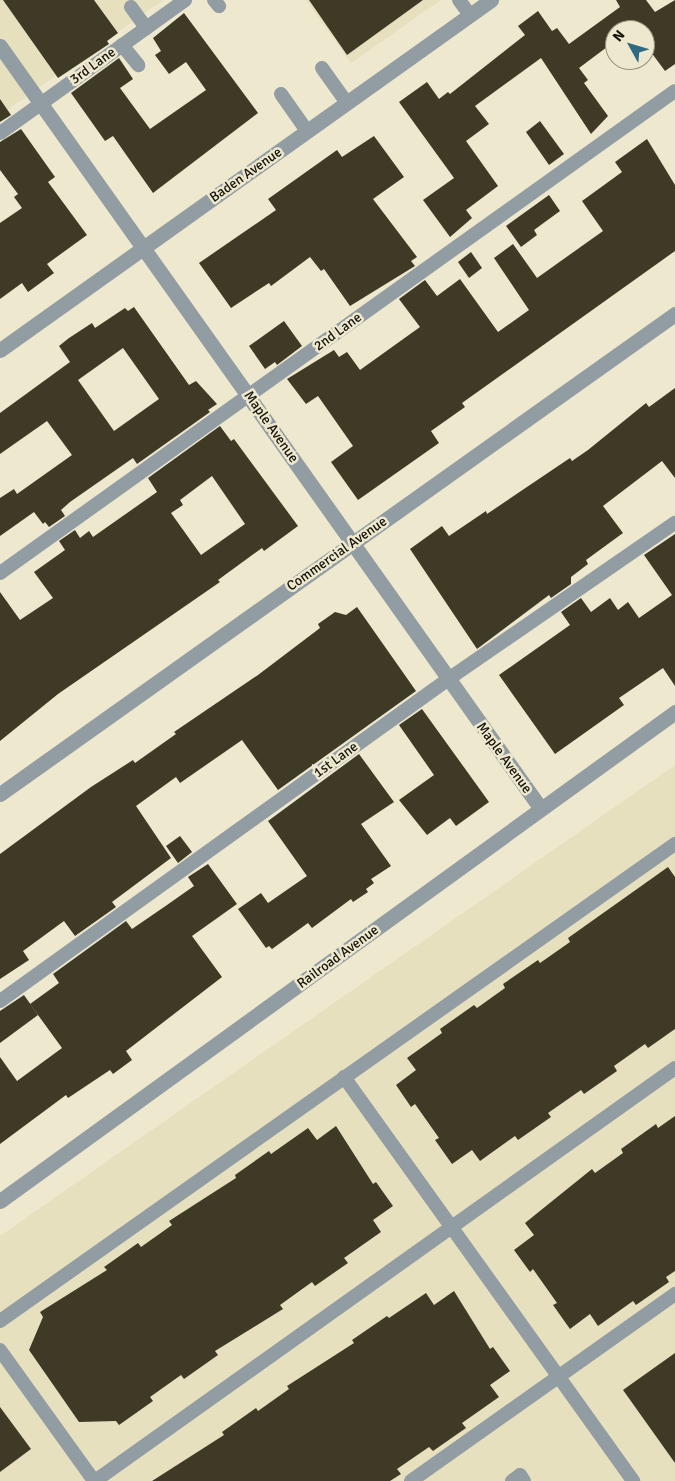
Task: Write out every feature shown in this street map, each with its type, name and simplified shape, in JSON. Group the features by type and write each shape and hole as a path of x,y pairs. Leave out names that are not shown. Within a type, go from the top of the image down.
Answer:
{"street":[{"name":"Baden Avenue","path":"0,350 491,0"},
{"name":"Maple Avenue","path":"0,46 249,396 447,680 541,809"},
{"name":"Commercial Avenue","path":"0,794 675,314"},
{"name":"Railroad Avenue","path":"0,1202 675,712"}],"lane":[{"name":"3rd Lane","path":"0,132 185,0"},
{"path":"459,0 470,15"},
{"path":"132,7 146,28"},
{"path":"122,45 138,65"},
{"path":"322,68 347,102"},
{"name":"2nd Lane","path":"0,573 675,91"},
{"path":"280,94 307,131"},
{"name":"1st Lane","path":"0,1001 447,680 675,523"},
{"path":"0,1321 675,844"},
{"path":"0,1350 95,1481 453,1229 675,1068"},
{"path":"344,1077 634,1481"},
{"path":"411,1481 675,1294"},
{"path":"512,1481 520,1475 524,1481"}],"shaded area":[{"path":"0,0 163,0 0,115"},
{"path":"306,0 441,0 351,63"},
{"path":"675,765 675,1481 0,1481 0,1236"}],"building":[{"path":"3,0 94,0 118,33 107,41 109,44 58,78"},
{"path":"309,0 423,0 347,55"},
{"path":"616,0 646,0 655,12 675,0 675,64 665,71 655,58 655,20 605,20 605,48 579,68 588,80 584,83 608,116 591,134 541,58 475,106 489,124 466,141 498,186 466,210 472,218 450,237 423,200 454,178 399,102 427,82 439,99 448,92 450,94 525,35 518,26 538,11 552,31 557,28 569,44 620,7"},
{"path":"184,13 258,113 153,193 113,136 105,141 71,93 119,58 133,79 120,88 150,129 206,90 186,62 169,74 155,55 161,51 153,38"},
{"path":"0,99 11,115 0,122"},
{"path":"540,121 564,154 549,165 526,132"},
{"path":"21,129 55,177 48,182 87,235 47,264 54,273 28,292 22,283 0,299 0,223 22,208 14,197 18,194 0,170 0,142"},
{"path":"374,136 404,177 373,199 417,257 411,261 415,266 350,306 324,269 321,271 310,257 271,286 269,283 231,308 199,263 276,210 268,199 337,150 342,157"},
{"path":"647,139 675,185 675,251 462,403 465,407 431,431 439,443 358,500 331,462 353,446 318,396 306,404 287,379 334,350 339,357 347,352 360,370 420,327 399,299 425,280 437,296 460,279 498,332 529,310 494,258 513,244 537,278 603,231 582,201 622,172 615,162"},
{"path":"549,195 560,211 534,230 537,235 521,247 506,226"},
{"path":"471,252 482,268 469,278 458,262"},
{"path":"134,307 189,385 196,381 217,404 208,410 210,412 137,464 133,458 70,502 61,510 65,516 49,527 45,522 43,524 34,512 0,536 0,498 14,489 17,494 72,455 47,421 0,454 0,413 70,362 59,346 69,338 92,323 95,328 125,308 128,311","holes":["123,348 159,399 114,431 78,380"]},
{"path":"284,321 302,346 277,365 275,362 265,369 249,346"},
{"path":"675,388 675,478 662,461 603,506 623,533 586,560 588,564 571,577 571,584 551,598 549,595 477,649 410,549 442,526 449,536 486,511 487,514 570,458 572,461 588,450 646,403 649,407"},
{"path":"220,426 231,441 234,439 298,526 264,551 262,548 218,580 220,582 58,694 0,741 0,592 20,620 53,598 34,572 65,550 59,541 75,530 80,538 89,531 93,537 157,492 148,478","holes":["212,476 245,524 201,555 171,513 183,505 180,500"]},
{"path":"675,534 675,686 663,668 619,698 624,705 555,754 499,675 570,625 561,612 581,598 591,612 610,598 618,610 628,602 639,618 672,595 644,555"},
{"path":"357,607 416,691 278,790 242,740 180,783 176,777 136,806 171,858 112,902 116,907 75,936 64,921 23,951 29,960 0,979 0,854 91,787 133,760 135,763 176,734 174,732 258,675 320,628 318,624 335,612 346,615"},
{"path":"422,709 489,802 456,826 450,818 427,835 399,800 434,775 399,725"},
{"path":"359,754 394,802 361,824 391,866 371,879 374,883 366,889 368,892 353,902 351,899 312,928 308,923 272,949 269,946 266,948 238,909 261,893 268,903 307,876 268,821"},
{"path":"180,836 192,852 178,863 166,846"},
{"path":"208,864 237,904 192,936 222,977 126,1051 132,1060 113,1074 110,1070 68,1098 66,1095 0,1144 0,1057 17,1081 62,1048 30,1004 59,983 53,974 126,921 132,929 194,886 188,877"},
{"path":"668,867 675,877 675,1029 648,1048 645,1044 614,1066 617,1071 584,1094 581,1090 548,1113 551,1117 518,1140 515,1136 480,1161 472,1150 452,1164 435,1140 439,1138 415,1104 411,1107 396,1085 416,1070 407,1058 442,1033 440,1029 474,1005 477,1008 505,988 503,984 538,960 540,963 570,942 568,938"},
{"path":"24,995 38,1015 0,1043 0,1011"},
{"path":"675,1116 675,1271 666,1277 669,1282 636,1305 633,1301 598,1326 590,1314 570,1329 553,1305 557,1303 533,1269 530,1272 514,1250 534,1235 525,1223 592,1169 595,1173 623,1153 621,1149 656,1124 658,1128"},
{"path":"336,1126 373,1184 376,1182 393,1206 373,1220 381,1232 344,1258 348,1263 315,1286 312,1282 280,1305 283,1309 215,1351 218,1355 184,1379 181,1375 150,1397 153,1401 119,1425 116,1421 79,1422 29,1350 43,1317 40,1312 107,1270 104,1267 138,1243 141,1247 172,1225 169,1221 236,1178 235,1175 269,1151 271,1154 308,1128 317,1140"},
{"path":"454,1291 490,1349 493,1347 510,1371 490,1385 499,1397 462,1423 466,1428 433,1451 429,1447 397,1469 401,1474 390,1481 152,1481 224,1435 222,1432 256,1408 258,1411 289,1389 287,1386 354,1343 352,1340 387,1316 389,1318 426,1293 434,1305"},
{"path":"675,1353 675,1463 623,1390"},
{"path":"0,1407 31,1449 0,1472"}]}
